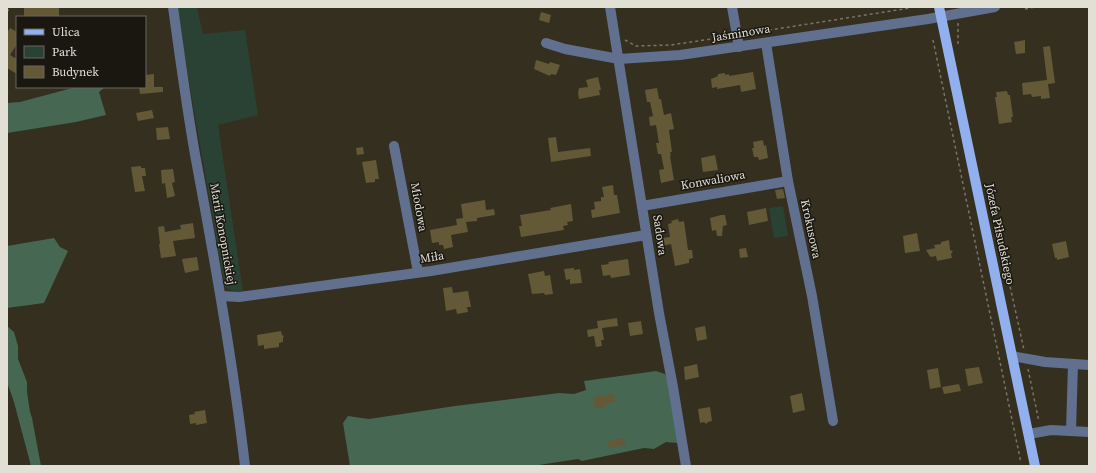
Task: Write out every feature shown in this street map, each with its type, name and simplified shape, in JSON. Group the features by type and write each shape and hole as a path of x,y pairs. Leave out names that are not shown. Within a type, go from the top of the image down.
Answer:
{"main road":[{"name":"Józefa Piłsudskiego","path":"940,12 1036,466"}],"street":[{"name":"Marii Konopnickiej","path":"173,7 196,159 221,296 238,403 245,466"},
{"name":"Sadowa","path":"610,7 646,235 659,313 674,387 686,466"},
{"path":"732,7 739,47"},
{"name":"Jaśminowa","path":"546,43 565,49 619,59 680,55 766,43 940,12 956,13 995,7"},
{"name":"Krokusowa","path":"766,43 788,181 812,296 833,421"},
{"name":"Miodowa","path":"394,146 418,272"},
{"name":"Konwaliowa","path":"642,206 788,181"},
{"name":"Miła","path":"221,296 239,297 418,272 646,235"},
{"path":"1012,356 1045,362 1089,365"},
{"path":"1072,430 1073,364"},
{"path":"1029,434 1051,430 1089,432"}],"path":[{"path":"7,12 10,7"},
{"path":"1025,9 1035,7"},
{"path":"616,40 624,39 636,46 671,45 718,38 746,30 751,32 910,8"},
{"path":"956,13 958,48"},
{"path":"933,40 1021,463"},
{"path":"1001,261 1007,272 1041,432"}],"green space":[{"path":"176,7 197,7 203,34 245,30 258,115 218,125 243,291 235,292 225,287"},
{"path":"72,88 104,88 99,92 106,115 76,122 7,133 7,103 20,102"},
{"path":"783,206 788,236 774,238 769,208"},
{"path":"54,238 60,247 68,251 44,303 7,308 7,246"},
{"path":"7,326 14,332 18,346 18,359 27,382 30,412 41,466 31,466 8,385"},
{"path":"656,371 665,374 669,385 678,443 666,442 654,449 644,448 582,461 578,459 532,466 350,466 343,423 348,416 369,419 455,406 559,393 574,394 586,390 584,381"}],"building":[{"path":"24,7 59,7 59,16 24,16"},
{"path":"541,12 551,15 549,23 539,20"},
{"path":"10,28 16,31 16,46 10,55 16,58 16,73 7,68 7,33"},
{"path":"1025,40 1025,53 1016,54 1014,42"},
{"path":"1050,46 1055,83 1048,84 1050,98 1041,99 1041,96 1032,97 1031,94 1023,95 1022,83 1047,80 1043,47"},
{"path":"536,60 549,64 550,62 560,65 556,75 551,74 550,76 534,69"},
{"path":"753,72 756,89 741,92 740,85 717,89 717,87 712,88 711,79 718,76 718,74 725,73 725,75 729,74 729,76"},
{"path":"154,74 154,87 163,87 163,92 140,94 139,88 146,88 146,75"},
{"path":"598,77 601,90 599,90 600,95 579,99 579,88 588,87 586,80"},
{"path":"657,88 664,115 671,113 674,129 669,130 672,152 670,152 670,156 674,180 661,183 659,170 664,169 661,154 658,154 656,143 659,143 656,125 650,126 649,117 653,116 650,102 647,102 645,90"},
{"path":"1007,91 1008,95 1010,95 1013,117 1011,117 1012,122 999,124 995,97 997,97 996,92"},
{"path":"152,110 154,118 138,121 136,113"},
{"path":"168,127 170,139 157,140 156,128"},
{"path":"556,137 558,152 590,148 591,156 551,162 548,138"},
{"path":"763,140 764,146 766,145 768,158 759,160 758,157 754,157 752,148 754,148 753,142"},
{"path":"363,147 364,154 357,155 356,148"},
{"path":"715,155 718,170 703,172 701,158"},
{"path":"376,160 379,179 375,179 375,182 366,183 362,162"},
{"path":"141,166 141,168 145,168 146,176 142,176 145,191 135,192 131,167"},
{"path":"173,169 175,182 172,183 175,196 167,198 165,183 162,184 161,170"},
{"path":"613,185 614,195 617,195 620,213 592,218 591,210 595,209 594,202 601,201 601,197 604,197 602,187"},
{"path":"783,189 785,198 777,199 775,190"},
{"path":"485,200 486,210 494,209 495,215 477,218 477,221 466,222 468,232 451,235 453,247 444,249 443,245 439,245 439,242 432,243 430,230 457,225 456,219 463,218 461,204"},
{"path":"571,204 573,221 567,222 568,225 563,226 564,230 521,237 519,226 522,226 520,215 551,210 550,208"},
{"path":"766,208 768,221 749,225 747,212"},
{"path":"725,215 727,225 723,226 722,236 717,236 716,230 712,231 710,218"},
{"path":"678,219 679,222 684,221 688,250 692,250 693,258 689,259 689,263 675,266 671,244 657,247 656,239 670,237 668,224 672,223 671,221"},
{"path":"193,223 195,238 173,241 176,256 161,258 158,227 164,226 165,232 181,229 180,225"},
{"path":"917,233 920,251 905,253 903,236"},
{"path":"949,240 950,250 953,251 951,254 952,258 937,261 936,256 931,257 926,250 935,248 934,245 941,244 941,242"},
{"path":"1066,241 1069,257 1057,260 1057,258 1055,258 1052,244"},
{"path":"746,248 748,257 740,258 739,249"},
{"path":"197,257 199,270 185,273 182,259"},
{"path":"628,259 630,275 611,278 610,275 603,276 601,265 609,264 608,262"},
{"path":"574,268 574,270 580,269 582,283 570,284 570,279 566,280 564,269"},
{"path":"544,271 545,276 550,275 553,294 532,294 528,274"},
{"path":"452,287 453,293 468,291 471,307 467,307 468,312 457,314 456,309 446,311 443,288"},
{"path":"617,318 618,326 602,328 604,340 601,340 602,346 596,347 594,336 588,337 587,330 598,328 597,321"},
{"path":"641,321 643,334 630,336 628,323"},
{"path":"705,326 707,339 697,341 695,328"},
{"path":"281,331 282,335 284,336 283,342 279,343 279,347 264,349 264,345 258,346 257,335"},
{"path":"697,364 699,377 685,380 684,367"},
{"path":"979,367 983,383 968,386 965,369"},
{"path":"938,368 941,387 930,389 927,370"},
{"path":"959,384 961,391 944,394 942,387"},
{"path":"802,393 805,410 793,413 790,396"},
{"path":"614,394 615,402 605,404 605,407 595,408 593,397"},
{"path":"710,407 712,421 706,424 704,422 700,423 698,409"},
{"path":"205,410 207,423 196,425 196,423 190,424 189,415 195,414 194,412"},
{"path":"624,438 625,445 609,448 608,441"}]}
